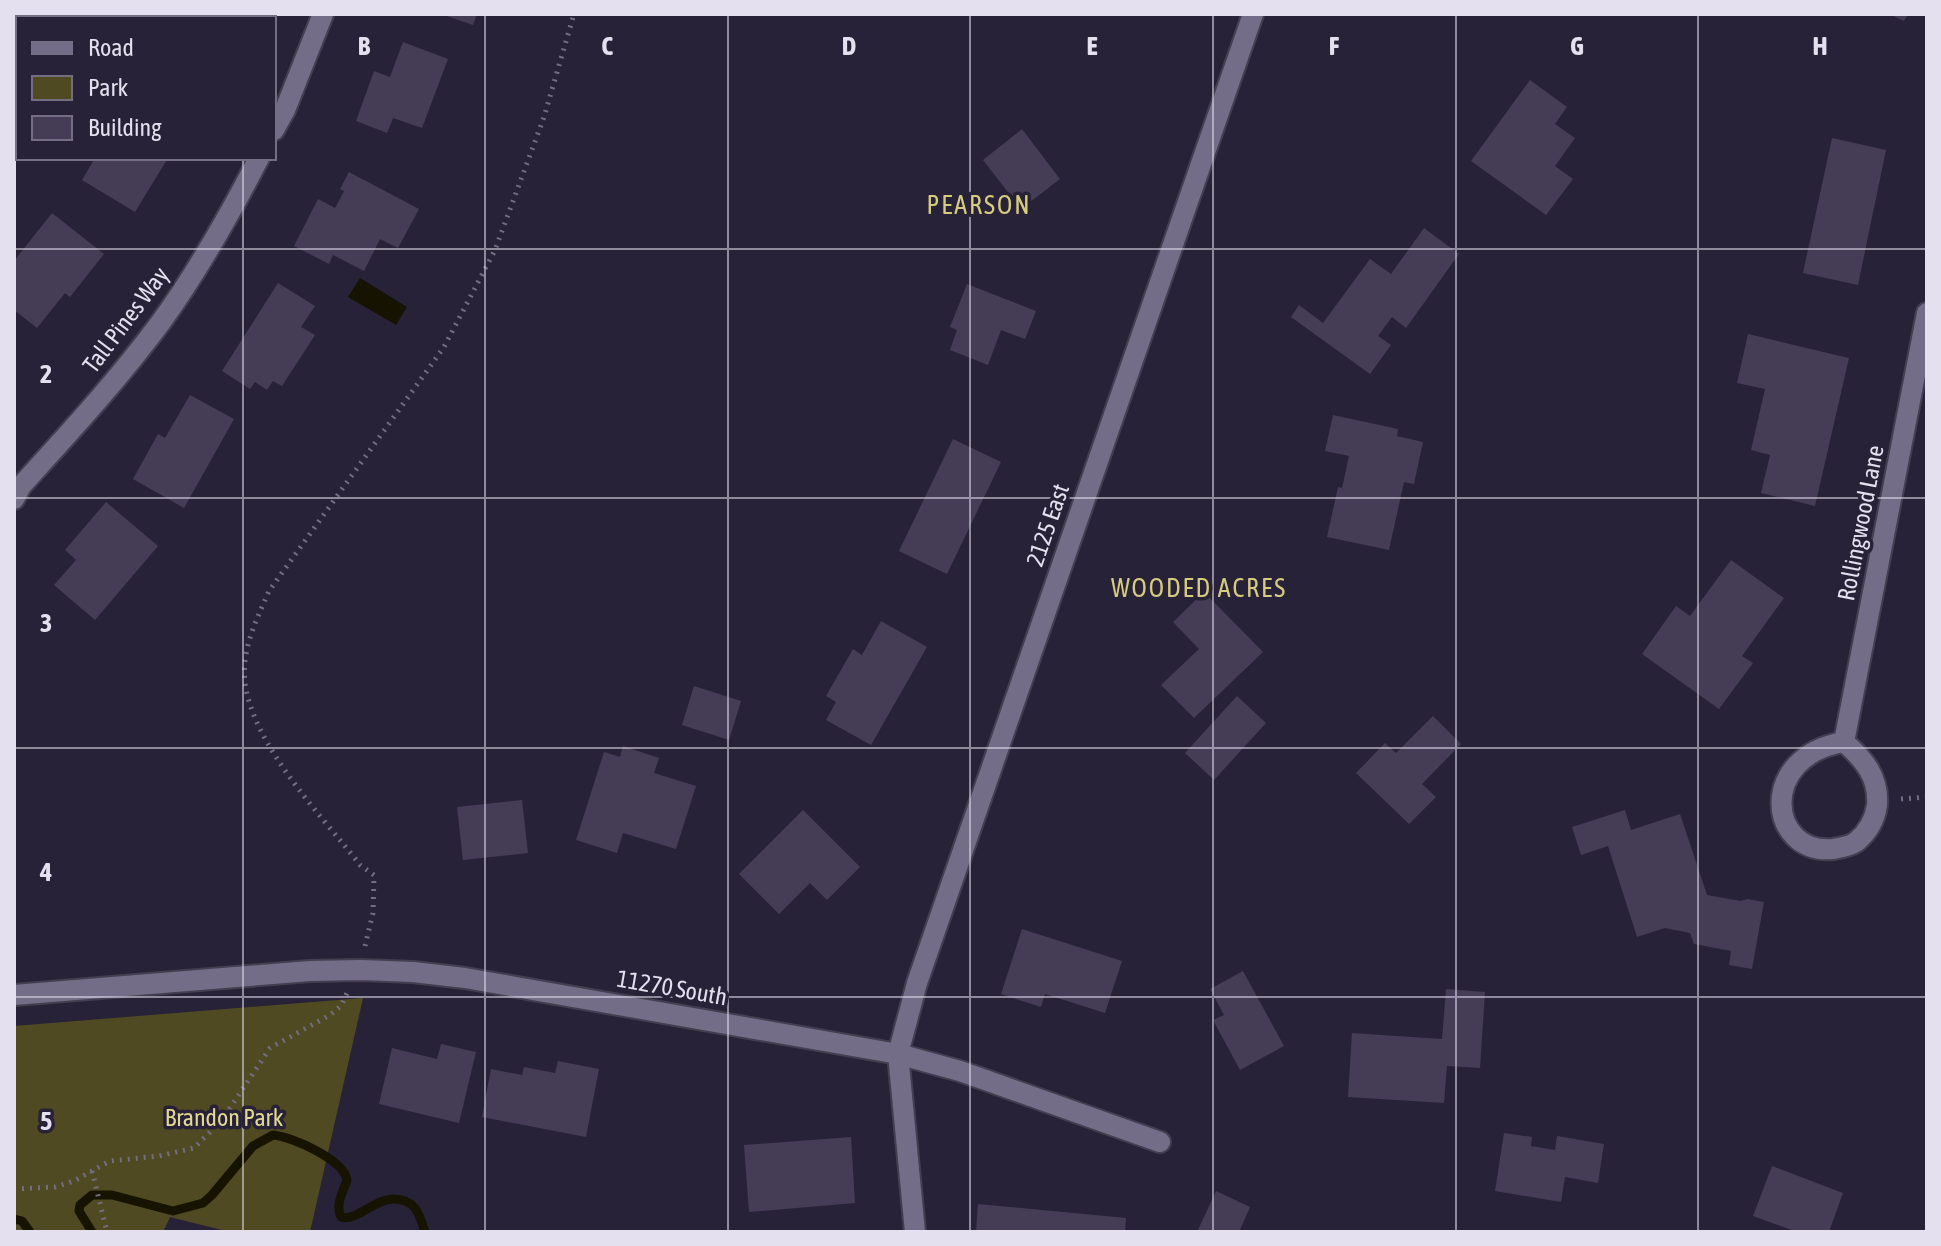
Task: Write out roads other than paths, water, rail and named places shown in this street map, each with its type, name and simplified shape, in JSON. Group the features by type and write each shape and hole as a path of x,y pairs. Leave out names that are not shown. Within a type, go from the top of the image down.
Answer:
{"street":[{"path":"276,126 323,14"},
{"name":"2125 East","path":"898,1054 917,983 1253,14"},
{"name":"Tall Pines Way","path":"14,499 21,486 92,408 161,322 258,160"},
{"name":"Rollingwood Lane","path":"1844,742 1927,313"},
{"path":"1844,742 1861,756 1871,770 1877,804 1866,832 1853,844 1819,849 1804,843 1793,833 1786,822 1782,793 1786,778 1796,763 1825,745 1844,742"},
{"name":"11270 South","path":"14,995 356,970 465,978 898,1054 960,1071 1160,1142"},
{"path":"898,1054 915,1232"}],"waterway":[{"path":"92,1232 79,1211 80,1205 92,1195 112,1195 173,1211 203,1203 253,1146 273,1135 316,1151 344,1172 347,1180 339,1203 341,1217 347,1218 386,1200 406,1201 415,1208 425,1232"},
{"path":"14,1219 22,1221 30,1232"}],"district":[{"name":"PEARSON","path":"979,205"},
{"name":"WOODED ACRES","path":"1199,588"}],"park label":[{"name":"Brandon Park","path":"224,1118"}]}
